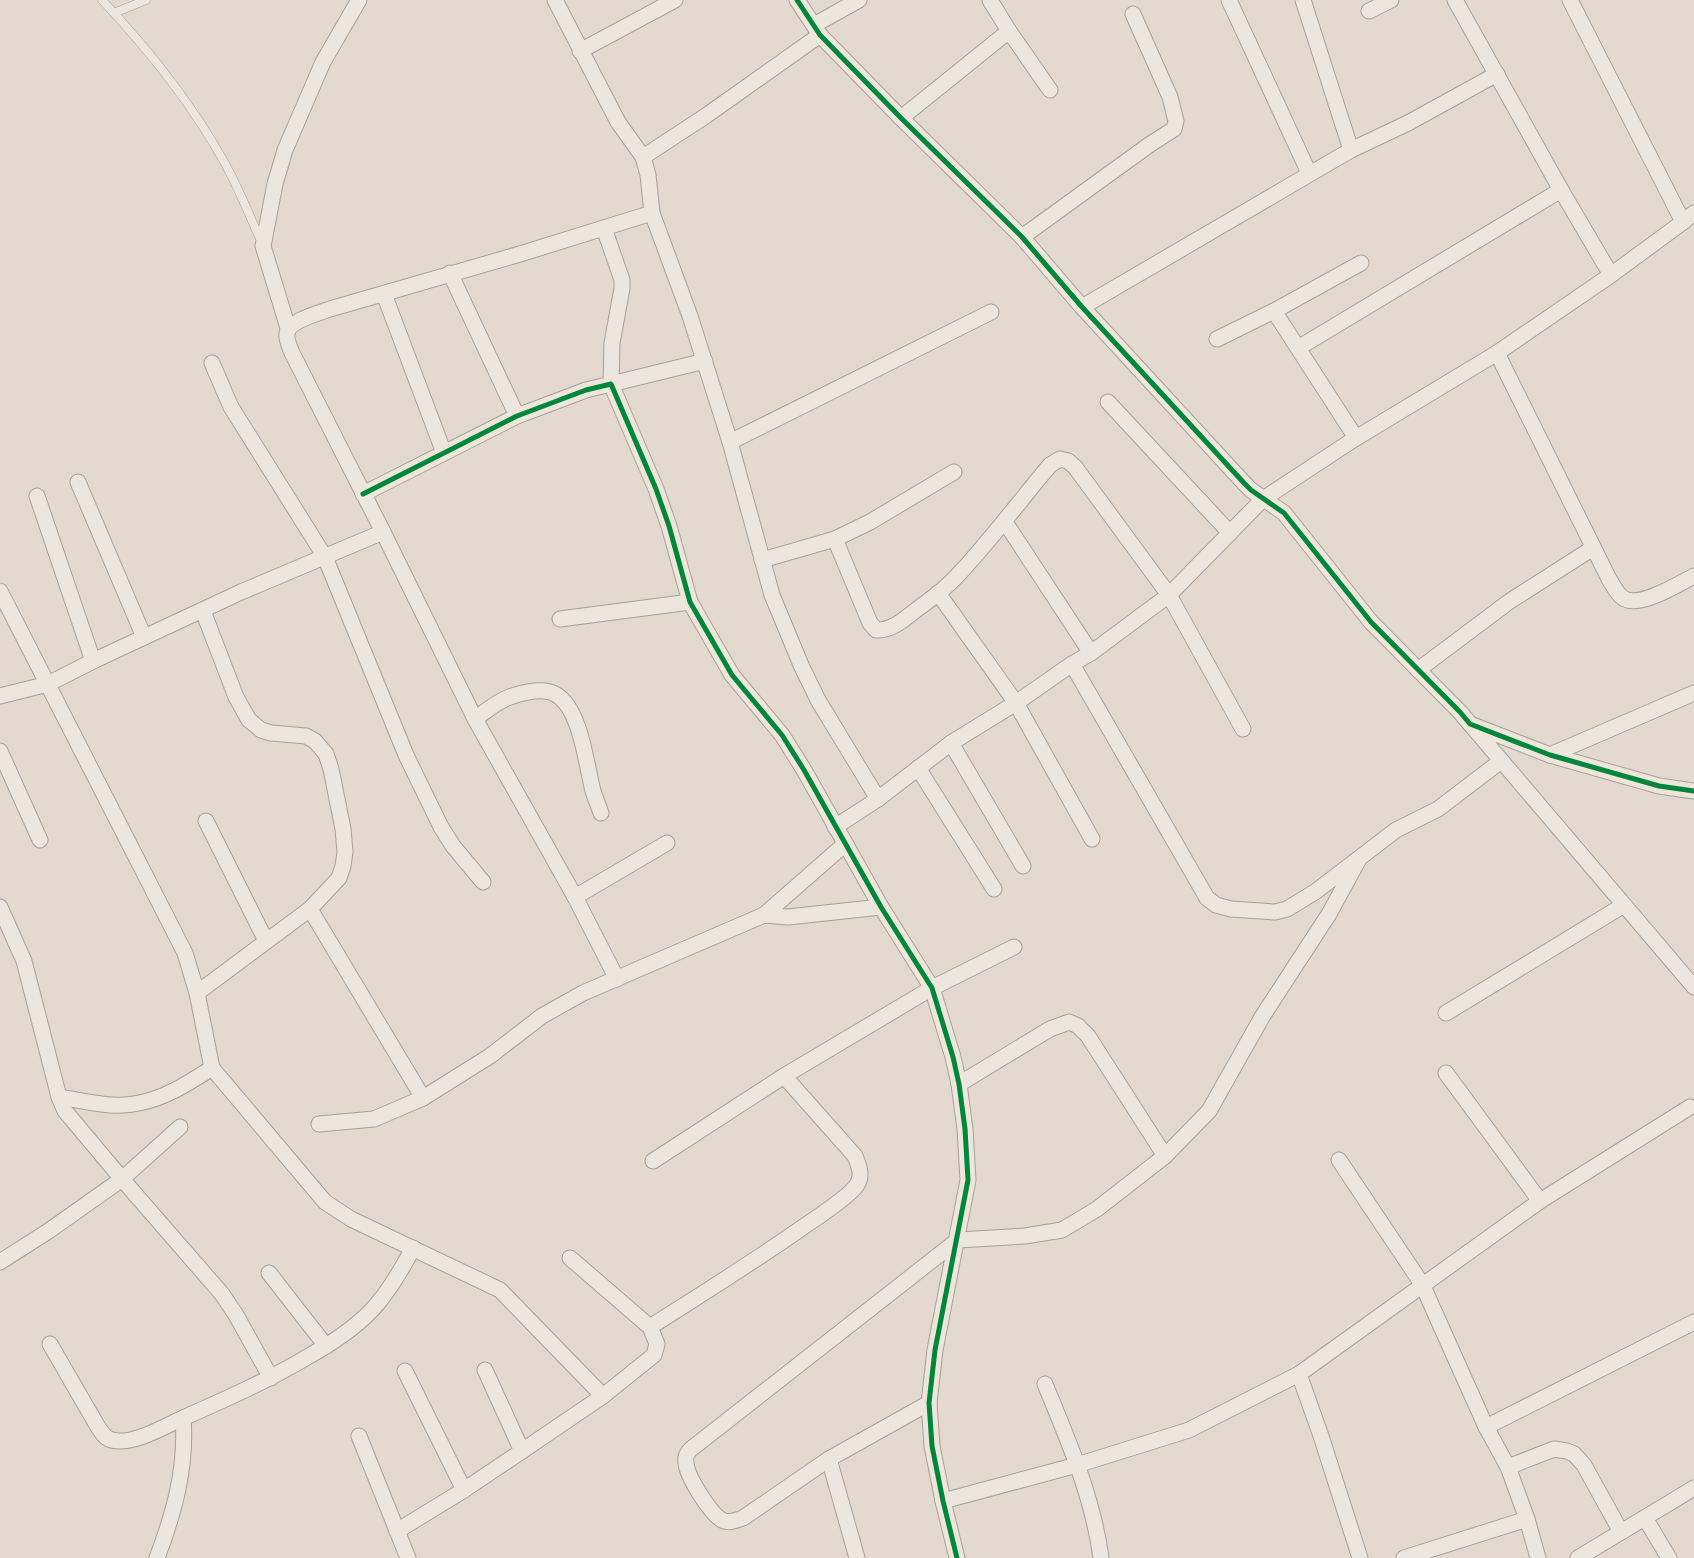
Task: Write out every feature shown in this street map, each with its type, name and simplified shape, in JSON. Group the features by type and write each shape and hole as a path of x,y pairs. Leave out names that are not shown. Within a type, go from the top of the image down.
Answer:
{"street":[{"path":"359,0 323,62 285,150 275,184 263,246 288,328 287,334 292,353 383,532 474,719 575,897 618,979"},
{"path":"555,0 618,122 643,157 648,175 652,213 705,362 730,442 772,595 818,700 878,799"},
{"path":"580,51 675,0"},
{"path":"798,0 817,30 901,118 1022,236 1082,307 1244,483 1284,513 1371,622 1460,712 1694,987"},
{"path":"643,157 707,115 859,0"},
{"path":"990,0 1050,90"},
{"path":"1229,0 1309,173"},
{"path":"1303,0 1350,150"},
{"path":"1369,11 1391,0"},
{"path":"1455,0 1561,190 1611,275"},
{"path":"835,827 878,799 951,744 1091,653 1169,595 1263,499 1356,438 1497,353 1611,275 1689,218 1570,0"},
{"path":"1022,236 1174,129 1176,121 1170,97 1133,14"},
{"path":"901,118 1009,31"},
{"path":"1082,307 1309,173 1350,150 1408,123 1497,74"},
{"path":"1298,348 1561,190"},
{"path":"288,328 299,321 330,309 520,254 652,213"},
{"path":"604,228 622,280 612,343 611,384 656,489 669,526 690,602 732,675 782,735 804,770 844,844 932,988 953,1057 965,1129 968,1180 958,1240 935,1350 929,1403 932,1446 957,1558"},
{"path":"1217,339 1274,311 1360,263"},
{"path":"450,273 516,416"},
{"path":"384,294 444,453"},
{"path":"1274,311 1356,438"},
{"path":"730,442 991,312"},
{"path":"1497,353 1608,579 1621,597 1635,601 1652,597 1694,576"},
{"path":"363,494 516,416 586,390 705,362"},
{"path":"212,363 231,407 325,558 406,755 441,827 453,846 483,882"},
{"path":"1108,402 1230,533"},
{"path":"835,539 870,623 876,630 884,630 905,619 956,577 1005,522 1050,465 1060,459 1068,461 1075,467 1169,595 1243,729"},
{"path":"762,560 835,539 870,522 954,472"},
{"path":"78,482 144,638"},
{"path":"36,496 93,661"},
{"path":"1005,522 1091,653"},
{"path":"0,696 48,684 241,592 383,532"},
{"path":"1418,670 1510,601 1593,548"},
{"path":"0,591 185,953 197,993 212,1068 325,1202 351,1219 500,1290 604,1396"},
{"path":"938,593 1016,703 1092,839"},
{"path":"560,619 690,602"},
{"path":"197,993 310,909 339,878 344,866 345,852 343,829 332,769 326,754 315,741 306,736 271,734 249,720 236,697 204,611"},
{"path":"1072,664 1207,898 1216,905 1231,909 1275,912 1287,909 1305,900 1396,830 1438,809 1501,760"},
{"path":"474,719 505,699 518,694 550,691 557,695 572,715 578,728 587,757 593,790 601,813"},
{"path":"1550,755 1694,693"},
{"path":"1470,724 1550,755 1659,786 1694,791"},
{"path":"951,744 1023,866"},
{"path":"0,751 40,840"},
{"path":"918,768 994,889"},
{"path":"206,821 266,941"},
{"path":"575,897 667,843"},
{"path":"320,1124 374,1119 423,1098 490,1056 542,1016 583,993 764,916 844,844"},
{"path":"929,1403 829,1459 752,1513 730,1522 715,1515 688,1472 686,1455 691,1449 958,1240 1025,1236 1062,1230 1097,1209 1165,1156 1209,1111 1262,1017 1329,914 1358,861"},
{"path":"1446,1013 1624,905"},
{"path":"0,907 24,961 59,1097 65,1111 122,1180 222,1294 236,1315 271,1378"},
{"path":"764,916 788,917 881,907"},
{"path":"310,909 423,1098"},
{"path":"653,1161 784,1076 932,988 1014,947"},
{"path":"959,1084 1050,1029 1069,1022 1078,1026 1088,1036 1165,1156"},
{"path":"59,1097 117,1105 138,1104 154,1099 186,1084 212,1068"},
{"path":"1446,1073 1540,1201"},
{"path":"650,1327 754,1262 822,1214 856,1186 861,1171 855,1156 784,1076"},
{"path":"943,1501 1078,1465 1188,1430 1299,1374 1540,1201 1690,1107"},
{"path":"0,1262 122,1180 180,1127"},
{"path":"1339,1160 1422,1284 1486,1427 1508,1467 1527,1519 1538,1558"},
{"path":"50,1344 105,1436 112,1440 135,1439 271,1378 326,1346 358,1323 378,1303 399,1274 413,1248"},
{"path":"397,1531 464,1490 604,1396 654,1354 657,1344 650,1327 570,1258"},
{"path":"269,1273 326,1346"},
{"path":"1486,1427 1694,1322"},
{"path":"485,1370 522,1451"},
{"path":"405,1371 464,1490"},
{"path":"1299,1374 1360,1558"},
{"path":"1045,1384 1078,1465 1089,1500 1101,1558"},
{"path":"157,1558 168,1528 180,1478 185,1443 183,1418"},
{"path":"359,1436 408,1558"},
{"path":"1508,1467 1554,1449 1574,1454 1584,1466 1621,1532"},
{"path":"829,1459 857,1558"},
{"path":"1578,1558 1694,1488"},
{"path":"1645,1518 1669,1558"},
{"path":"1404,1558 1527,1519"}],"lane":[{"path":"102,0 153,56 191,108 224,161 263,246"},
{"path":"114,13 146,0"}],"cycle path":[{"path":"797,0 820,35 1022,237 1082,307 1244,483 1284,513 1371,622 1470,724 1550,755 1659,786 1694,791"},
{"path":"363,494 517,416 586,390 611,384 656,489 669,526 690,602 732,675 782,735 804,770 881,907 932,988 953,1057 965,1129 968,1180 935,1350 929,1403 932,1446 957,1558"}]}
